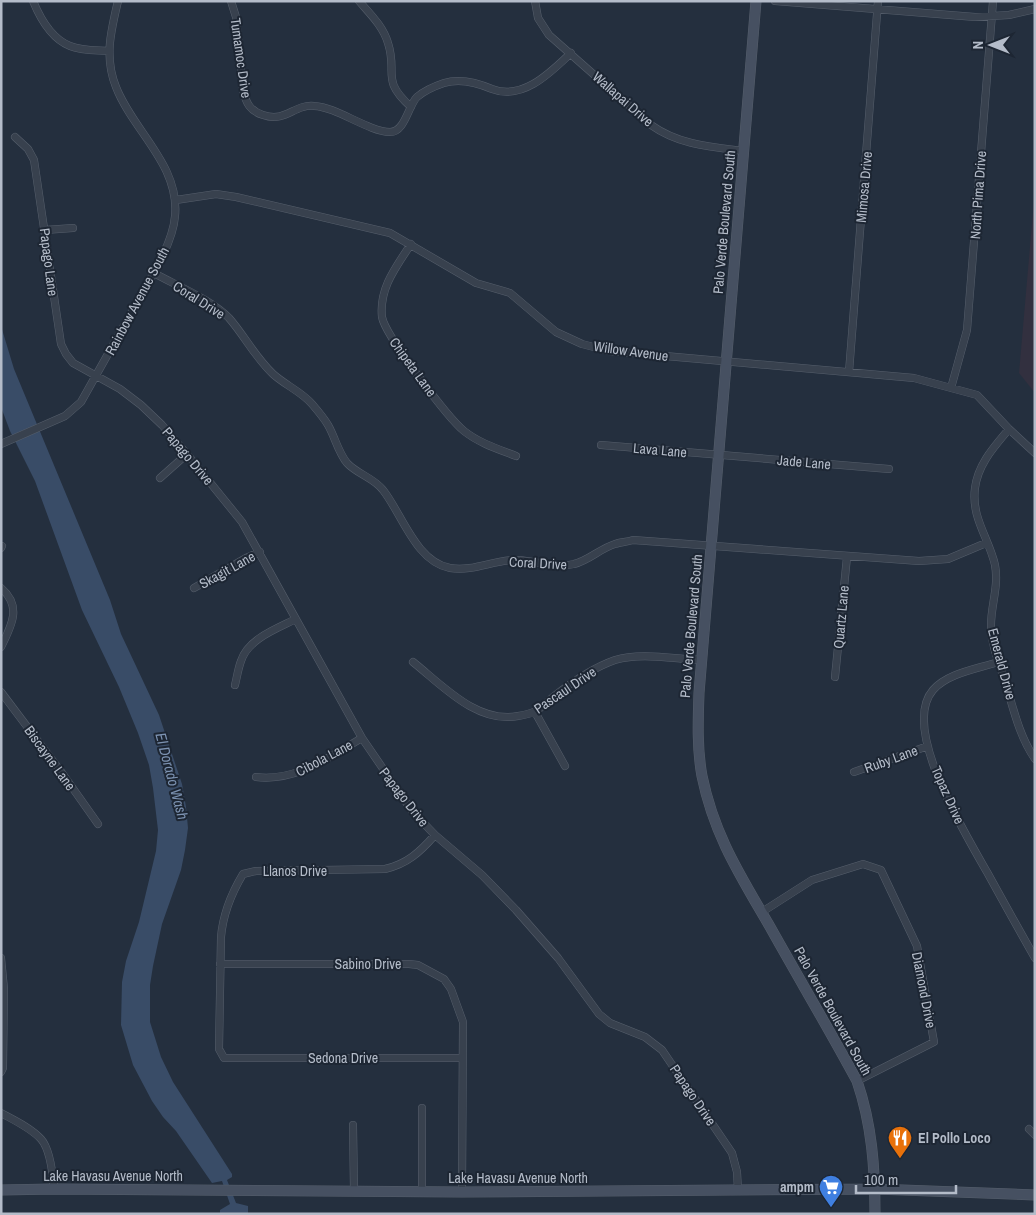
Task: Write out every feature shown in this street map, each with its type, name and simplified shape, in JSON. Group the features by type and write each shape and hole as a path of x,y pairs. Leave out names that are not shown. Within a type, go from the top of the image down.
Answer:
{"main road":[{"name":"Palo Verde Boulevard South","path":"756,1 702,660 698,731 702,775 724,845 857,1081 864,1101 873,1152 875,1214"},
{"name":"Lake Havasu Avenue North","path":"1,1190 462,1192 875,1189 1035,1195"}],"street":[{"path":"33,1 39,15 56,37 69,46 90,50 109,50"},
{"name":"Rainbow Avenue South","path":"1,444 65,416 81,402 154,273 171,236 176,218 176,200 159,156 116,86 109,50 118,1"},
{"name":"Tumamoc Drive","path":"231,1 236,17 243,90 246,102 251,109 262,115 273,117 285,116 297,109 317,106 390,132 402,125 417,98 428,90 446,82 472,82 504,92 515,91 528,87 548,75 571,53"},
{"path":"359,1 382,29 388,44 393,88 411,107"},
{"name":"Wallapai Drive","path":"535,1 538,18 543,28 651,125 664,134 694,145 744,151"},
{"path":"775,1 878,5 975,17 1009,15 1035,9"},
{"name":"North Pima Drive","path":"951,388 967,330 993,1"},
{"name":"Mimosa Drive","path":"849,372 878,5"},
{"name":"Papago Lane","path":"15,137 28,149 34,160 61,344 73,363 96,375"},
{"name":"Willow Avenue","path":"176,200 216,194 236,197 390,233 476,283 510,293 556,332 582,344 609,351 914,378 977,395 1035,453"},
{"path":"45,230 73,228"},
{"name":"Chipeta Lane","path":"411,244 390,277 383,292 382,318 386,328 396,346 464,431 494,448 516,456"},
{"name":"Coral Drive","path":"154,273 214,306 229,318 274,376 311,402 328,425 345,460 354,470 382,488 405,527 428,557 449,568 463,569 502,561 518,560 555,566 575,564 614,544 633,540 847,557 934,561 948,559 986,543"},
{"name":"Papago Drive","path":"96,375 141,404 187,454 242,522 362,738 412,811 435,835 482,875 516,910 558,958 599,1014 610,1023 645,1037 662,1050 732,1153 738,1172 738,1190"},
{"name":"Emerald Drive","path":"1009,429 986,456 978,473 975,488 975,504 978,520 994,563 996,576 990,626 992,638 1022,736 1035,759"},
{"name":"Lava Lane","path":"601,445 719,455"},
{"path":"160,478 187,454"},
{"name":"Jade Lane","path":"719,455 889,469"},
{"name":"Skagit Lane","path":"194,588 260,552"},
{"name":"Quartz Lane","path":"835,677 847,557"},
{"path":"1,588 9,594 14,612 11,625 1,647"},
{"path":"235,685 241,660 249,646 258,639 296,619"},
{"name":"Pascaul Drive","path":"414,662 456,696 484,713 495,717 514,717 535,712 576,680 604,664 617,660 638,656 702,660"},
{"name":"Topaz Drive","path":"998,662 946,679 933,690 926,701 923,715 928,746 948,802 1035,958"},
{"name":"Biscayne Lane","path":"1,692 98,824"},
{"path":"535,712 565,766"},
{"name":"Cibola Lane","path":"256,777 270,779 290,776 362,738"},
{"name":"Ruby Lane","path":"854,772 928,746"},
{"name":"Llanos Drive","path":"224,1058 219,1049 222,921 227,905 243,874 256,870 372,870 391,868 408,861 419,853 435,835"},
{"name":"Diamond Drive","path":"762,912 812,880 863,864 881,870 917,946 934,1042 857,1081"},
{"path":"1,958 4,989 3,1068 1,1072"},
{"name":"Sabino Drive","path":"220,964 409,964 418,966 444,979 452,989 462,1022 462,1192"},
{"name":"Sedona Drive","path":"224,1058 462,1058"},
{"path":"422,1108 422,1192"},
{"path":"1,1113 22,1125 42,1140 52,1167 54,1189"},
{"path":"353,1126 354,1191"},
{"path":"1029,1129 1035,1135"}],"shaded area":[{"path":"1035,189 1035,393 1019,373"}],"water":[{"name":"El Dorado Wash","path":"1,326 14,369 110,600 121,634 159,715 182,784 188,828 181,870 162,924 153,966 150,985 150,1022 161,1057 173,1082 232,1174 232,1177 227,1180 236,1203 248,1206 248,1214 220,1214 220,1210 230,1204 222,1181 212,1183 176,1131 152,1101 133,1065 121,1025 122,982 126,961 139,922 156,851 158,830 153,788 149,765 138,733 119,687 82,610 35,481 10,431 1,407"}],"place":[{"name":"El Pollo Loco","path":"900,1159"},
{"name":"ampm","path":"831,1208"}]}
